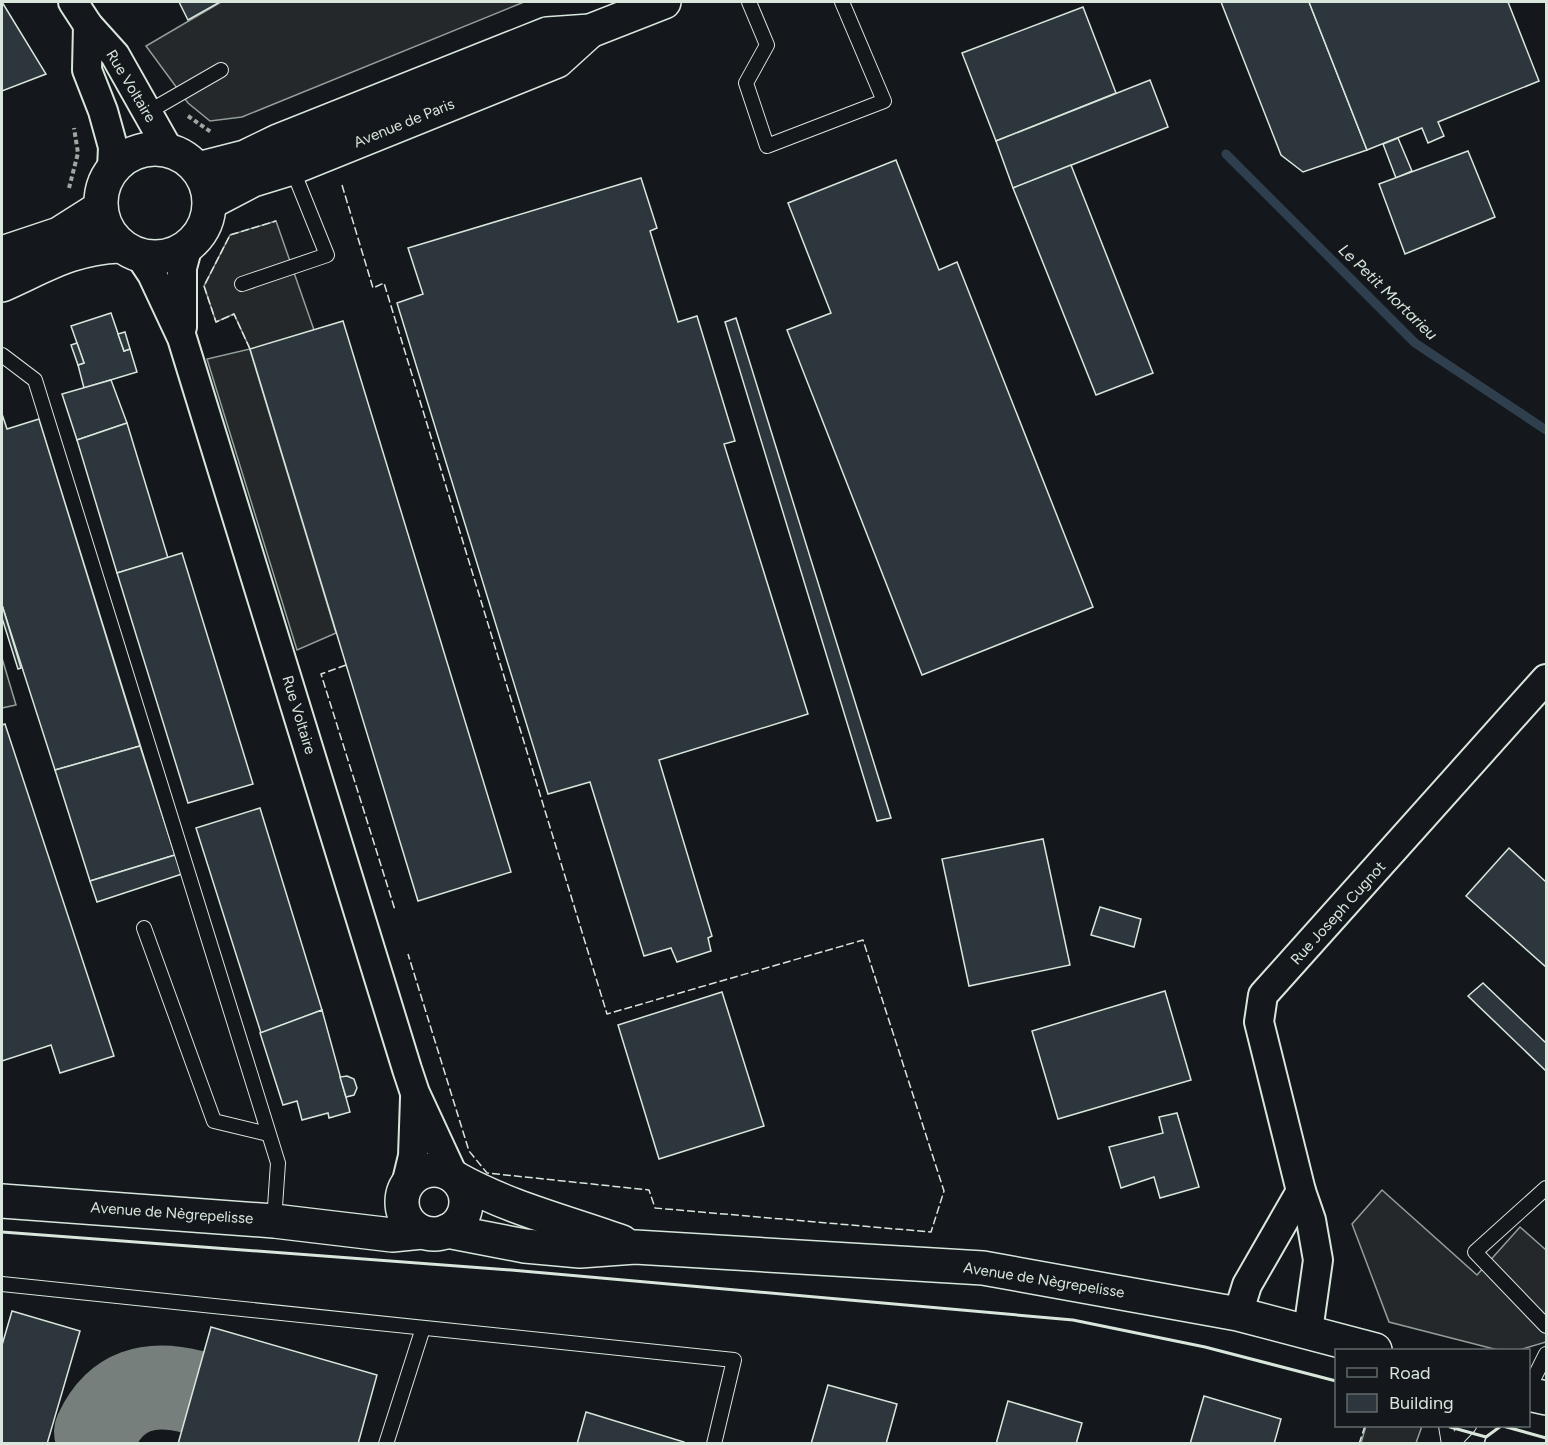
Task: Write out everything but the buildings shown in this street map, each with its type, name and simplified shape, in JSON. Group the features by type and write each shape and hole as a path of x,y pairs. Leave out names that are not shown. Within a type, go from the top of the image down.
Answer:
{"main road":[{"name":"Avenue de Paris","path":"198,169 245,157 278,141 547,34 590,31 664,2"},
{"name":"Avenue de Paris","path":"210,202 253,180 292,168 557,61 590,31"},
{"path":"2,285 67,254 92,247 130,251 161,258 186,249 205,228 210,202 207,184 198,169 186,157 168,149 151,148 128,155 112,169 102,189 100,208 106,228 130,251"},
{"path":"2,253 59,234 100,208"},
{"path":"432,1169 455,1177 466,1197 466,1208 462,1217 434,1232 405,1216 401,1205 404,1189 413,1177 432,1169"},
{"name":"Avenue de Nègrepelisse","path":"455,1177 484,1194 530,1213 635,1247"},
{"name":"Avenue de Nègrepelisse","path":"341,1228 372,1216 404,1189"},
{"name":"Avenue de Nègrepelisse","path":"2,1201 274,1221 392,1235 434,1232 525,1246 580,1251 635,1247 983,1268 1238,1314 1371,1349"},
{"path":"1530,1393 1546,1398"}],"street":[{"name":"Rue Voltaire","path":"81,13 115,55 168,149"},
{"name":"Rue Voltaire","path":"81,13 87,70 103,111 113,147 112,169"},
{"name":"Rue Voltaire","path":"182,338 180,299 186,249"},
{"name":"Rue Voltaire","path":"130,251 152,274 182,338 415,1093 455,1177"},
{"name":"Rue Joseph Cugnot","path":"1308,1331 1318,1260 1311,1220 1301,1191 1259,1022 1263,995 1546,679"},
{"name":"Rue Voltaire","path":"404,1189 416,1126 415,1093"},
{"path":"1238,1314 1246,1285 1301,1191"}],"lane":[{"path":"749,2 767,45 746,83 767,146 884,101 842,2"},
{"path":"148,112 221,70"},
{"path":"242,284 327,255 292,168"},
{"path":"2,355 35,380 278,1163 274,1221"},
{"path":"144,928 214,1121 268,1134"},
{"path":"1546,1188 1474,1252 1546,1326"},
{"path":"2,1284 734,1360 714,1443"},
{"path":"386,1443 423,1328"},
{"path":"1530,1388 1546,1354"},
{"path":"1446,1427 1450,1443"},
{"path":"1450,1443 1467,1427"}],"path":[{"path":"177,97 189,117 202,127 220,134"},
{"path":"66,193 74,174 78,153 72,121"}],"shaded area":[{"path":"221,2 524,2 242,117 210,121 188,103 146,46"},
{"path":"276,221 314,330 250,350 336,633 297,650 207,359 250,349 234,314 216,322 204,286 230,235"},
{"path":"2,658 16,705 2,708"},
{"path":"1382,1190 1477,1275 1520,1227 1546,1250 1546,1342 1522,1349 1494,1349 1389,1322 1352,1224"},
{"path":"1366,1427 1422,1427 1416,1443 1361,1443"}],"waterway":[{"name":"Le Petit Mortarieu","path":"1226,154 1415,343 1546,430"}],"taxiway":[{"path":"96,1432 104,1417 114,1406 136,1392 149,1388 193,1392"}],"fence":[{"path":"342,185 373,288 384,283 607,1014 863,940 944,1191 931,1232 655,1208 649,1190 487,1173 469,1151 408,954"},
{"path":"250,349 234,314 216,322 204,286 230,235 276,221"},
{"path":"346,665 321,674 395,910"},
{"path":"1359,1444 1365,1427"},
{"path":"1484,1444 1486,1437"}],"wall":[{"path":"2,1232 511,1270 1073,1320 1205,1347 1335,1381"},
{"path":"1450,1427 1486,1437 1500,1427"},
{"path":"1507,1427 1546,1438"}]}
